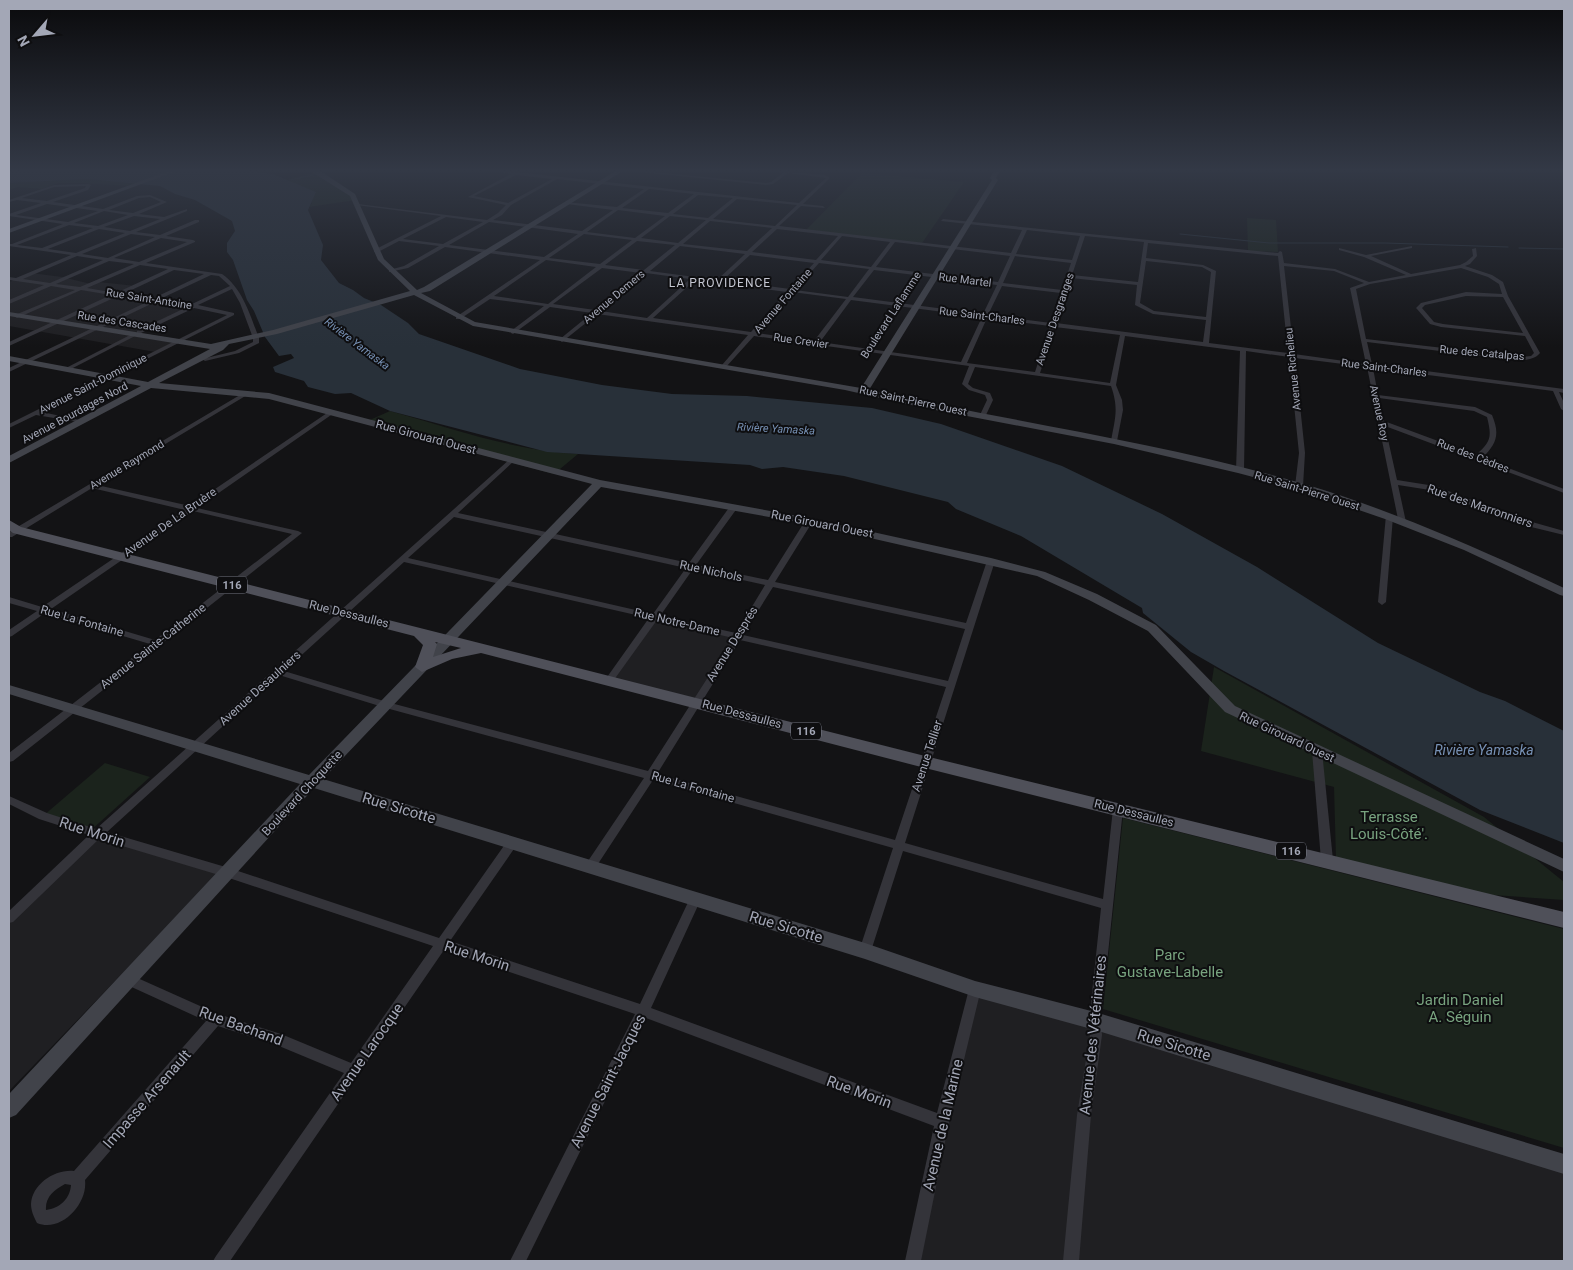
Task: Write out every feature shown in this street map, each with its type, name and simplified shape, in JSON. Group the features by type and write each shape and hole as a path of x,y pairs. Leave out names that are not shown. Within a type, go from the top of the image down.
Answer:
{"main road":[{"name":"Rue Dessaulles","path":"12,530 449,639 608,682 695,702 925,762 1564,920"},
{"path":"415,631 423,635 430,644 422,667"},
{"path":"422,667 458,652 485,649"}],"street":[{"path":"10,245 55,228"},
{"path":"42,250 96,228"},
{"path":"13,315 81,289 193,241 99,228"},
{"path":"9,282 140,228"},
{"path":"9,302 181,228"},
{"name":"Rue Saint-Pierre Ouest","path":"367,228 381,260 391,271 416,293 458,318 473,324 860,390 1114,441 1240,470 1299,486 1389,517 1468,548 1564,592"},
{"path":"376,251 422,228"},
{"path":"391,271 406,267 475,228"},
{"name":"Avenue Bourdages Nord","path":"9,460 221,346 427,289 527,228"},
{"name":"Rue Martel","path":"548,228 1065,292"},
{"path":"458,318 590,228"},
{"path":"514,332 651,228"},
{"name":"Avenue Demers","path":"562,340 698,228"},
{"path":"721,282 777,228"},
{"path":"779,228 1074,262"},
{"name":"Boulevard Laflamme","path":"860,390 962,228"},
{"path":"1018,228 1146,242 1145,259 1136,304 1154,312 1208,319"},
{"path":"962,364 1025,229"},
{"name":"Avenue Fontaine","path":"724,366 841,235"},
{"name":"Avenue Desgranges","path":"1037,374 1083,236"},
{"name":"Rue Saint-Charles","path":"400,240 1564,391"},
{"path":"816,343 894,240"},
{"name":"Avenue Richelieu","path":"1146,242 1280,254 1302,453 1299,486"},
{"path":"10,245 210,274 226,278 234,288 245,311 256,338 256,343 237,352 204,359"},
{"path":"1366,256 1410,247"},
{"path":"1341,249 1366,256 1409,274"},
{"path":"1461,266 1468,263 1475,256 1474,250"},
{"path":"1145,259 1203,266 1214,271 1206,344"},
{"path":"1282,264 1335,270 1369,283"},
{"name":"Avenue Roy","path":"1402,522 1353,288 1409,274 1461,266"},
{"name":"Rue des Catalpas","path":"1363,340 1521,359 1533,357 1537,354 1505,296 1500,283 1490,276 1461,266"},
{"path":"9,344 173,269"},
{"path":"9,370 210,274"},
{"path":"1070,276 1140,284"},
{"name":"Rue Saint-Antoine","path":"9,278 194,306 232,314 180,341"},
{"path":"648,320 694,278"},
{"path":"67,369 232,287"},
{"path":"1505,296 1466,294 1423,304 1419,308 1432,322 1443,326 1527,336"},
{"name":"Rue Crevier","path":"490,297 1113,385"},
{"name":"Rue des Cascades","path":"13,315 96,329 221,346"},
{"name":"Rue des Cascades","path":"137,334 150,334 180,341"},
{"path":"1114,441 1120,410 1119,400 1113,385 1123,334"},
{"name":"Avenue Saint-Dominique","path":"9,426 180,341"},
{"name":"Avenue Bourdages Nord","path":"151,385 204,359 221,346"},
{"path":"1240,470 1243,349"},
{"name":"Rue Girouard Ouest","path":"9,358 151,385 269,396 600,483 809,520 1041,574 1094,597 1152,628 1192,667 1230,709 1564,866"},
{"path":"974,365 965,384 988,394 990,400 983,415"},
{"path":"172,376 171,384 176,388"},
{"path":"1555,390 1564,409"},
{"name":"Avenue Raymond","path":"12,530 91,486 245,394"},
{"path":"1375,396 1475,410 1490,416 1495,436 1492,444 1477,458"},
{"name":"Avenue De La Bruère","path":"9,634 189,508 332,412"},
{"path":"36,413 82,422"},
{"name":"Rue des Cèdres","path":"1381,422 1563,489"},
{"name":"Avenue Desaulniers","path":"9,918 98,834 512,460"},
{"name":"Rue des Marronniers","path":"1395,482 1432,488 1522,522 1564,533"},
{"name":"Boulevard Choquette","path":"9,1108 229,873 312,781 600,483"},
{"path":"91,486 189,508"},
{"name":"Avenue Sainte-Catherine","path":"9,758 298,533 189,508"},
{"path":"608,682 734,508"},
{"name":"Rue Nichols","path":"452,514 970,627"},
{"path":"1382,602 1389,517"},
{"name":"Avenue Després","path":"590,867 652,776 695,702 809,520"},
{"name":"Rue Notre-Dame","path":"403,558 950,685"},
{"name":"Avenue Tellier","path":"865,951 991,561"},
{"name":"Rue La Fontaine","path":"9,600 156,643"},
{"name":"Rue La Fontaine","path":"278,672 386,705 652,776 1108,905"},
{"name":"Rue Sicotte","path":"9,690 865,951 975,988 1095,1021 1564,1164"},
{"path":"1317,751 1327,860"},
{"name":"Rue Morin","path":"9,800 43,816 229,873 643,1011 942,1122"},
{"name":"Avenue des Vétérinaires","path":"1071,1261 1084,1115 1096,1035 1095,1021 1118,809"},
{"name":"Avenue Larocque","path":"221,1261 512,843"},
{"name":"Avenue Saint-Jacques","path":"518,1261 643,1011 695,899"},
{"name":"Rue Bachand","path":"129,980 216,1019 281,1040 354,1071"},
{"name":"Avenue de la Marine","path":"913,1261 942,1122 975,988"},
{"name":"Impasse Arsenault","path":"78,1178 216,1019"}],"shaded area":[{"path":"31,273 62,277 91,284 98,282 136,286 119,294 194,306 140,333 183,340 155,352 9,326 9,282"},
{"path":"655,617 737,636 695,702 608,682"},
{"path":"98,834 220,872 9,1091 9,919"},
{"path":"975,989 1564,1164 1564,1261 912,1261 942,1122"}],"green space":[{"path":"808,228 932,228 922,243 806,230"},
{"path":"1247,228 1277,228 1278,252 1248,251"},
{"path":"390,411 506,444 578,454 554,474 363,423"},
{"name":"Terrasse Louis-Côté'.","path":"1214,667 1484,817 1564,882 1564,900 1420,890 1336,859 1334,787 1201,751"},
{"path":"105,763 150,777 90,831 43,816"},
{"name":"Jardin Daniel A. Séguin","path":"1123,818 1564,929 1564,1148 1103,1009"}],"water":[{"name":"Rivière Yamaska","path":"234,228 316,228 323,245 321,260 339,283 364,298 381,305 408,323 419,334 520,369 602,385 672,394 747,396 872,408 941,424 1062,466 1162,514 1257,567 1378,643 1480,692 1505,701 1564,731 1564,843 1480,810 1224,671 1191,652 1143,613 1142,608 1021,536 956,509 948,502 844,476 783,467 762,469 750,465 547,452 390,411 351,393 335,394 308,387 304,381 275,372 273,367 294,358 291,354 279,356 265,337 247,300 233,260 227,252 227,243 235,231"}],"waterway":[{"path":"1180,234 1269,243 1385,243 1508,247"},
{"path":"1519,248 1564,249"}],"district":[{"name":"LA PROVIDENCE","path":"720,283"}],"park label":[{"name":"Parc Gustave-Labelle","path":"1170,964"}]}
